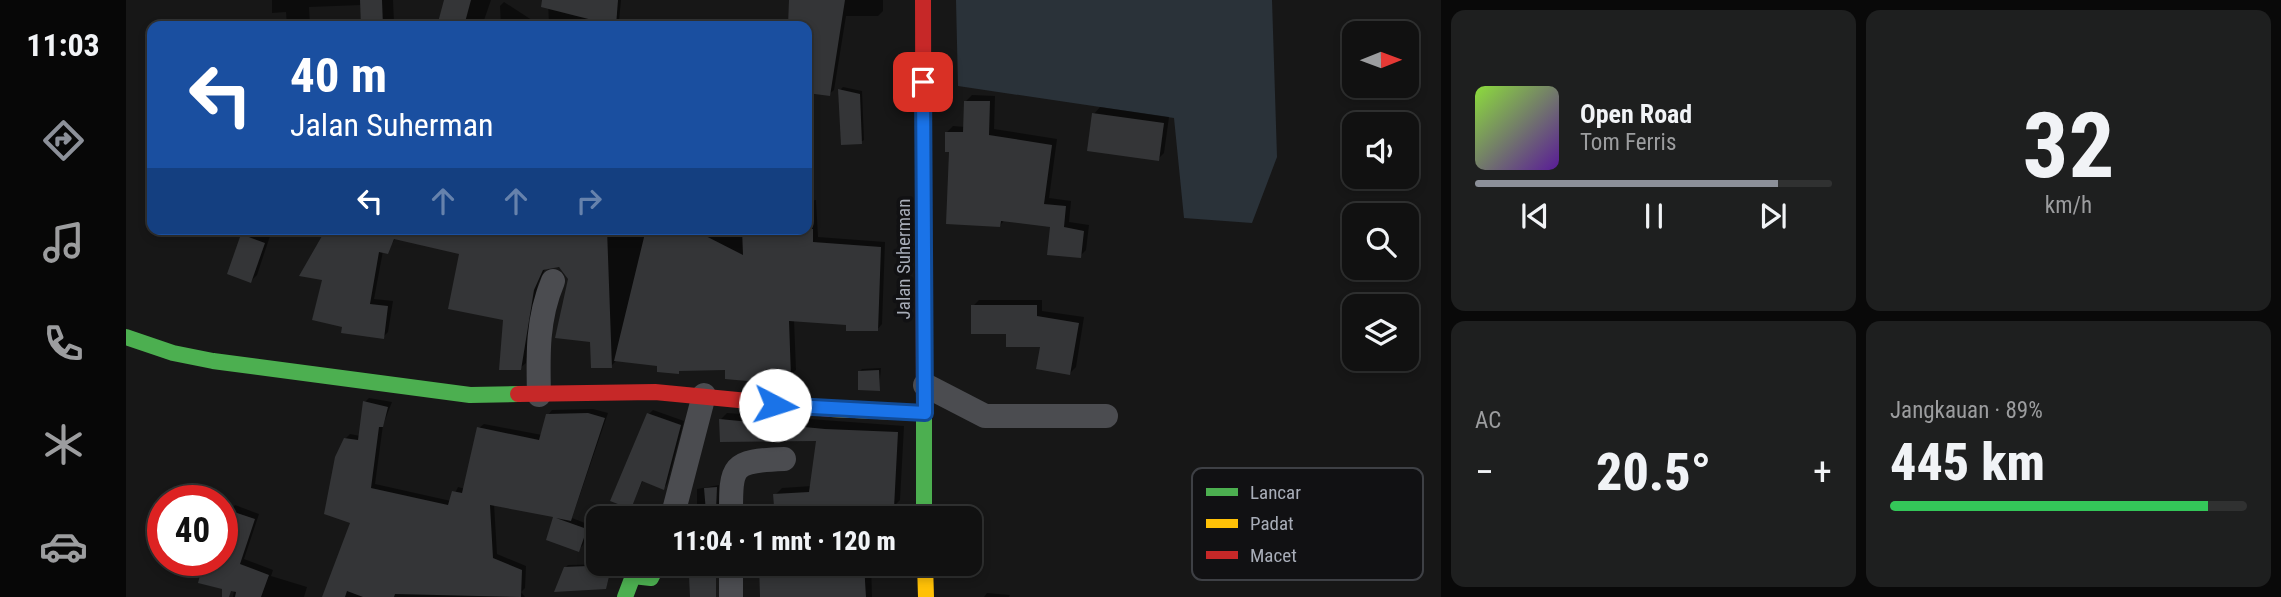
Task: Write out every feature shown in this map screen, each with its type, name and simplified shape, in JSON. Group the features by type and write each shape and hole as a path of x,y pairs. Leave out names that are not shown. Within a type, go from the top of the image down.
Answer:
{"street":[{"name":"Jalan Suherman","path":"923,0 924,506"},
{"path":"539,395 538,349 542,308 553,281"},
{"path":"126,337 173,353 213,361 470,395 655,392 827,409 925,413"},
{"path":"925,385 985,416 1106,416"},
{"path":"675,506 704,395"},
{"path":"732,506 733,476 739,466 750,460 784,459"},
{"path":"625,597 633,576 653,576"},
{"path":"731,576 731,597"},
{"path":"925,576 926,597"}],"shaded area":[{"path":"956,0 1272,0 1277,157 1252,223 1184,218 1174,118 958,86"}],"building":[{"path":"360,0 382,0 383,21 361,21"},
{"path":"444,0 471,0 465,21 438,21"},
{"path":"542,0 618,0 616,21 596,21 541,7"},
{"path":"789,0 845,0 830,96 812,94 812,21 788,21"},
{"path":"838,89 860,94 862,144 841,145"},
{"path":"964,101 990,101 989,135 1052,145 1044,204 1066,206 1064,227 1084,231 1081,258 1047,255 1050,227 1001,221 1000,227 946,224 949,152 945,152 945,132 963,132"},
{"path":"1092,113 1164,123 1159,161 1087,151"},
{"path":"812,229 813,242 881,247 878,331 846,331 846,325 789,321 791,377 747,381 725,379 725,370 679,371 679,374 657,372 657,366 614,361 645,235 704,235 743,255 742,235 812,235"},
{"path":"241,235 265,243 251,283 227,274"},
{"path":"323,235 607,235 612,368 591,368 590,342 555,338 568,279 559,267 543,270 534,290 521,370 499,370 503,320 448,309 459,254 394,239 388,254 379,252 370,304 388,306 384,339 341,333 342,327 312,320 322,280 299,276"},
{"path":"971,305 1037,305 1037,316 1079,323 1070,375 1036,369 1040,347 1006,347 1006,334 971,334"},
{"path":"879,370 880,391 858,390 858,371"},
{"path":"363,401 388,407 383,427 379,427 371,488 448,505 452,491 462,493 477,427 539,440 546,414 588,413 605,418 571,521 556,518 586,529 579,552 546,540 553,517 490,505 493,558 522,570 521,597 395,594 394,597 363,597 347,591 345,597 322,597 350,523 324,514 335,457 344,438 358,440"},
{"path":"647,413 681,425 664,490 642,481 632,506 610,501"},
{"path":"719,419 825,429 898,432 894,506 774,506 773,494 809,492 816,441 720,442"},
{"path":"717,487 716,506 706,506 704,488"},
{"path":"238,513 255,519 240,564 269,575 261,597 235,597 236,592 231,591 229,597 222,597 222,589 198,583 200,576 238,576"},
{"path":"586,566 586,576 609,576 606,589 554,592 564,567"},
{"path":"689,576 716,576 716,597 690,597"},
{"path":"759,576 865,576 866,597 760,597"}],"traffic: fast":[{"path":"126,337 173,353 213,361 470,395 518,394"},
{"path":"924,405 924,506"},
{"path":"625,597 633,576"},
{"path":"633,576 652,576"}],"traffic: slow":[{"path":"831,409 925,413"},
{"path":"925,576 926,597"}],"traffic: jam":[{"path":"923,0 924,405"},
{"path":"518,394 655,392 831,409"}],"route":[{"path":"775,405 925,413 923,82"}]}
